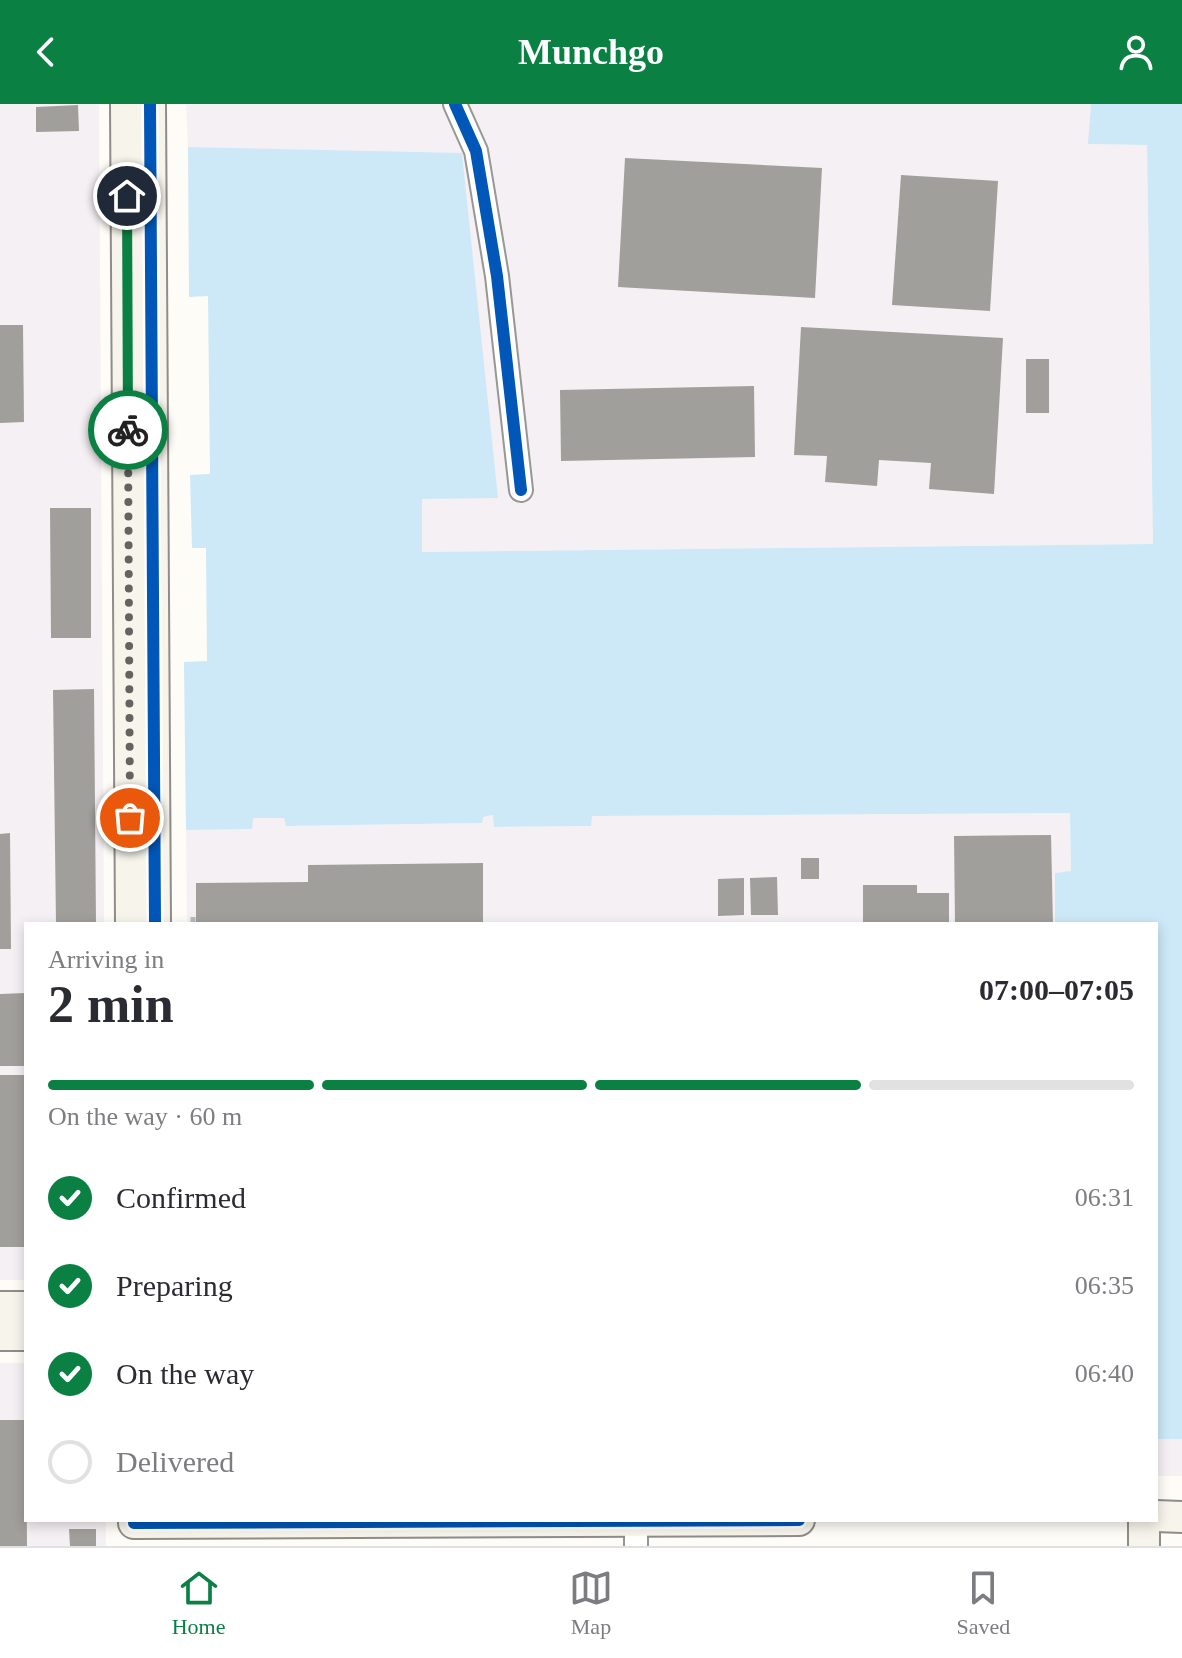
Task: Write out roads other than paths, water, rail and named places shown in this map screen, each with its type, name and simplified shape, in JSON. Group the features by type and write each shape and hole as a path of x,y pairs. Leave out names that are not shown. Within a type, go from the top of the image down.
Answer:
{"street":[{"path":"126,104 131,922"},
{"path":"150,104 155,922"},
{"path":"455,104 476,151 497,276 521,490"},
{"path":"0,1307 24,1307"},
{"path":"0,1335 24,1335"},
{"path":"1158,1516 1182,1517"},
{"path":"148,1530 538,1522"},
{"path":"636,1522 636,1546"},
{"path":"1144,1522 1144,1546"}],"water":[{"path":"1091,104 1182,104 1182,1439 1158,1439 1158,922 1055,922 1055,873 1071,871 1070,813 592,816 591,826 494,827 493,815 483,817 482,823 286,826 284,818 253,818 252,829 186,830 184,662 207,661 206,548 192,548 190,475 210,474 208,296 189,297 188,147 462,153 498,498 422,499 422,552 1153,544 1147,145 1088,144"}]}
